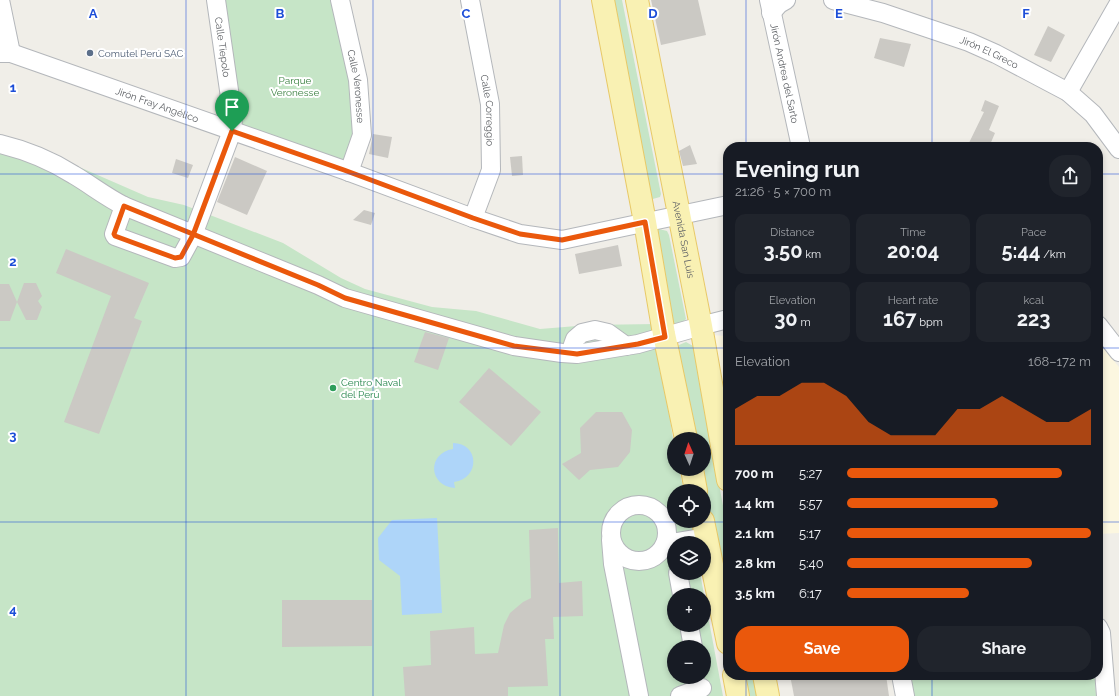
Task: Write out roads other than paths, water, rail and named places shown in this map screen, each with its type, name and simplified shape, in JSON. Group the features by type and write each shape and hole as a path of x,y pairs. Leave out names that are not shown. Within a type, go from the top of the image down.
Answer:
{"main road":[{"path":"603,0 665,337 685,432"},
{"name":"Avenida San Luis","path":"636,0 701,326 723,451"},
{"path":"704,529 723,619"},
{"path":"735,680 738,696"},
{"path":"765,680 768,696"}],"street":[{"path":"0,0 6,53"},
{"name":"Calle Tiepolo","path":"124,206 114,234 115,236 176,259 181,257 193,235 232,131 233,118 216,0"},
{"name":"Calle Veronesse","path":"340,0 358,80 362,135 349,172"},
{"name":"Calle Correggio","path":"470,0 490,104 491,148 491,170 473,218"},
{"path":"770,6 779,4 786,0"},
{"name":"Jirón El Greco","path":"833,0 883,13 969,42 996,54 1068,92 1094,114 1119,149"},
{"path":"1068,92 1119,3"},
{"name":"Jirón Andrea del Sarto","path":"770,6 800,142"},
{"name":"Jirón Fray Angélico","path":"6,53 349,172 520,234 562,240 723,206"},
{"path":"0,144 11,146 51,163 73,174 107,197 124,206 318,285 345,298 514,346 577,354 626,346 665,337 723,320"},
{"path":"1103,331 1119,352"},
{"path":"639,696 613,564 611,528 619,512 627,507 645,505 667,513 664,521 667,528"},
{"path":"692,536 704,529"},
{"path":"611,537 614,546 619,553 636,561 645,560 653,557 660,551 667,549"},
{"path":"1103,663 1106,696"},
{"path":"902,680 905,696"},
{"path":"680,696 702,687"}],"water":[{"path":"453,443 462,445 468,449 472,454 473,461 469,474 463,479 454,482 455,488 446,486 440,482 434,469 435,463 439,456 453,449"},
{"path":"437,518 442,613 402,615 400,576 379,560 378,538 392,520"}],"place":[{"name":"Comutel Perú SAC","path":"90,53"},
{"name":"Centro Naval del Perú","path":"333,388"}],"park label":[{"name":"Parque Veronesse","path":"295,86"}]}
